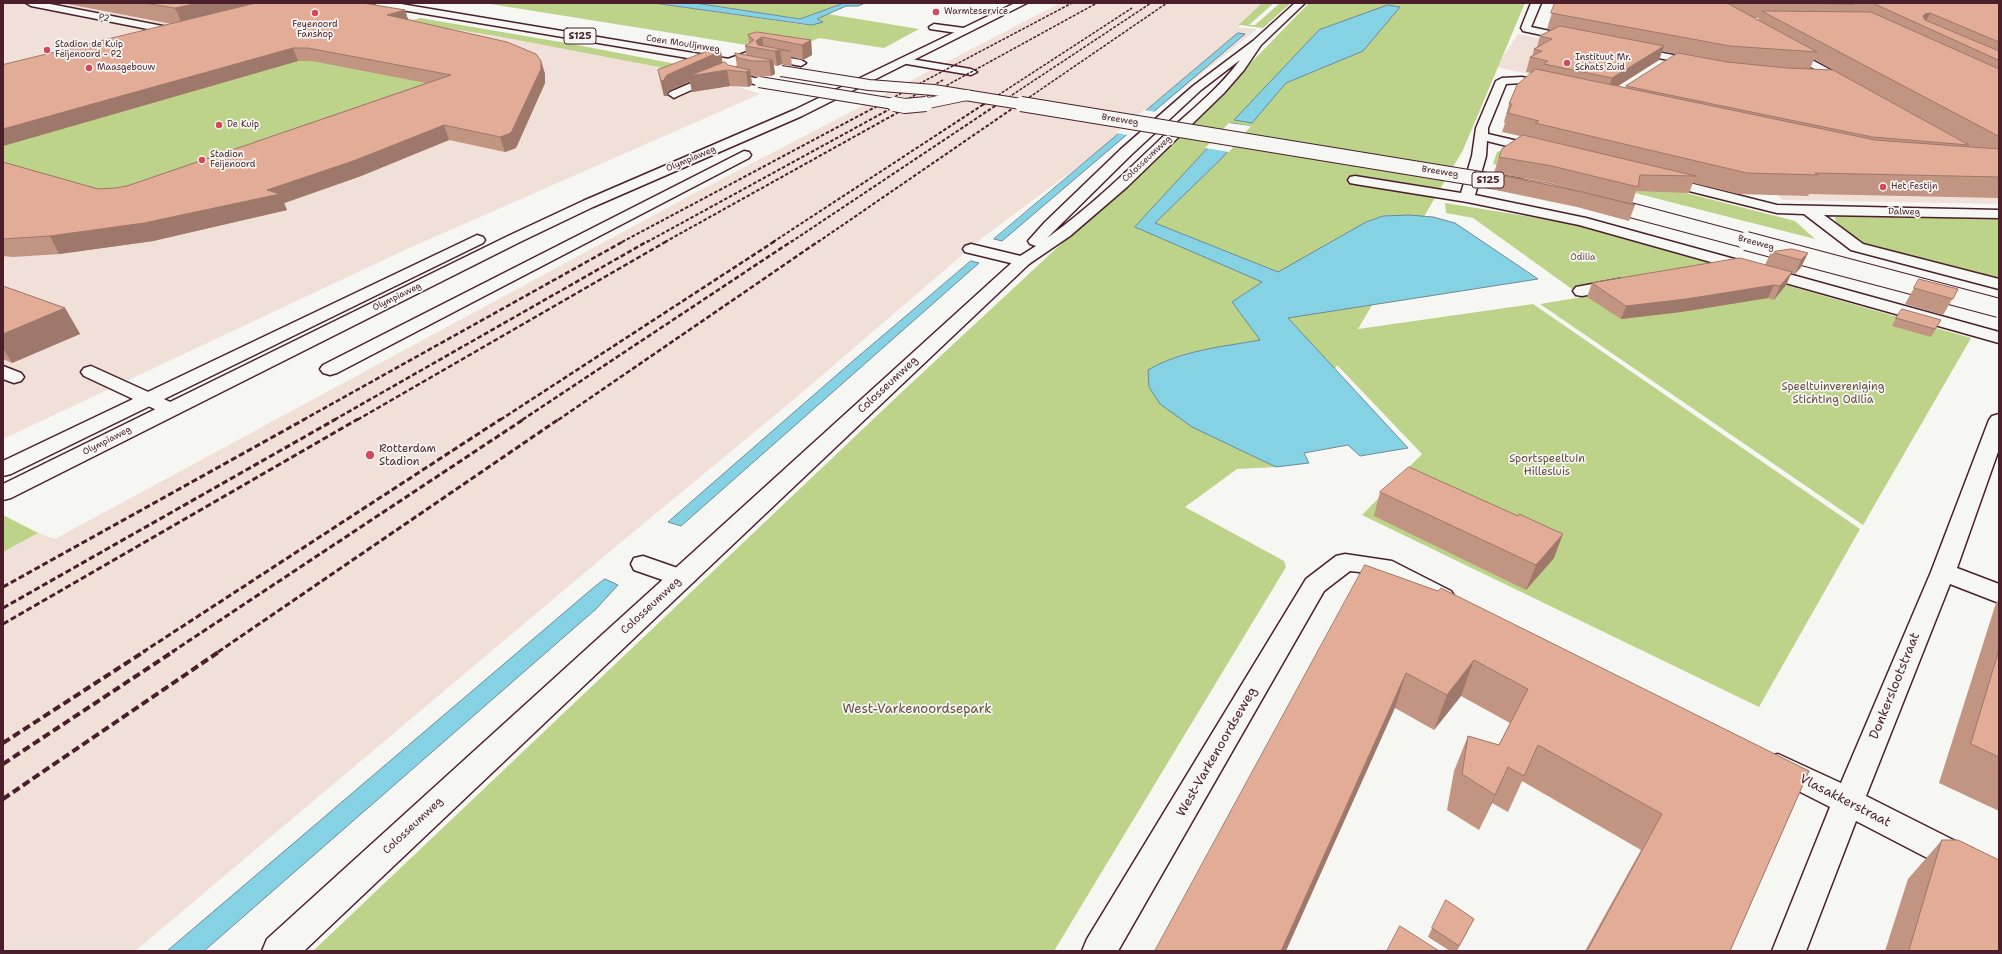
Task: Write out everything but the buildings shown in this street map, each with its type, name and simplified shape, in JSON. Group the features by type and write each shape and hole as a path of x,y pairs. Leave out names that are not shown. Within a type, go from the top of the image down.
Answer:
{"main road":[{"name":"P2","path":"31,3 182,31 156,38"},
{"name":"Coen Moulijnweg","path":"378,3 730,66 781,71 869,85 934,90 967,95"},
{"name":"Coen Moulijnweg","path":"430,3 884,76 934,90"},
{"name":"Olympiaweg","path":"3,493 514,239 796,106 881,62 1003,3"},
{"name":"Olympiaweg","path":"796,106 905,61 1022,3"},
{"name":"Colosseumweg","path":"1023,261 1045,230 1126,152 1197,88 1257,43 1300,3"},
{"path":"1536,3 1526,28 1587,42"},
{"path":"934,27 964,31"},
{"name":"Colosseumweg","path":"279,951 1023,261 1068,230 1153,154 1224,85 1252,52 1257,43"},
{"path":"1778,45 1859,90"},
{"path":"1617,47 1708,64"},
{"path":"674,94 730,66 750,54"},
{"path":"1659,66 1671,58"},
{"path":"905,61 971,72"},
{"name":"Coen Moulijnweg","path":"730,66 735,76 759,82 905,106 922,105 967,95"},
{"path":"1812,75 1833,75"},
{"path":"1467,198 1482,136 1482,128 1502,81 1522,80 1566,89"},
{"name":"Breeweg","path":"967,95 1538,189"},
{"path":"779,109 796,106"},
{"path":"1482,136 1552,153"},
{"name":"Olympiaweg","path":"3,469 493,233 688,144"},
{"path":"330,369 744,155"},
{"path":"1645,176 1777,209 1808,210 1857,247 1999,284"},
{"name":"Breeweg","path":"1355,180 1467,198 1581,221 1999,338"},
{"name":"Breeweg","path":"1591,200 1999,308"},
{"name":"Dalweg","path":"1808,210 1999,214"},
{"path":"493,233 514,239"},
{"path":"971,249 1023,261"},
{"path":"1699,271 1738,264"},
{"path":"1582,291 1636,281"},
{"path":"91,372 150,398 170,409"},
{"name":"Donkerslootstraat","path":"1789,951 1942,572 1999,420"},
{"name":"West-Varkenoordseweg","path":"1099,951 1315,585 1345,562 1383,567 1468,610"},
{"path":"643,564 680,578"},
{"path":"1942,572 1999,594"},
{"name":"Vlasakkerstraat","path":"1756,756 1999,879"}],"shaded area":[{"path":"3,3 316,3 421,20 685,70 760,94 407,249 3,439"},
{"path":"1060,3 1262,3 1235,27 1257,29 1180,91 982,238 792,401 614,548 135,951 3,951 3,552 38,533 55,539 691,195"},
{"name":"Instituut Mr. Schats Zuid","path":"1518,34 1642,59 1594,88 1496,67"},
{"name":"Het Festijn","path":"1747,169 1999,174 1999,204 1783,200"}],"green space":[{"path":"484,3 654,3 806,25 812,25 820,20 816,19 828,14 919,29 884,48 819,38 796,48 753,46"},
{"path":"695,3 844,3 800,19"},
{"path":"1262,3 1274,3 1249,25 1255,25 1280,3 1291,3 1263,28 1240,25 1235,28"},
{"name":"West-Varkenoordsepark","path":"1309,3 1525,3 1463,150 1358,329 1533,304 1860,529 1759,707 1362,515 1422,454 1337,365 1276,467 1237,469 1185,507 1284,561 1286,567 1054,951 313,951 904,390 1204,111"},
{"path":"420,18 572,44 702,69 686,77 659,67 497,36 409,22"},
{"name":"Stadion Feijenoord","path":"209,53 545,74 545,83 541,92 492,121 361,176 280,205 153,241 59,254 3,256 3,106"},
{"path":"1503,150 1523,151 1795,221 1815,239 1635,193 1493,164 1497,152"},
{"name":"Speeltuinvereniging Stichting Odilia","path":"1445,203 1569,223 1971,338 1863,525 1540,304 1583,297 1473,218 1446,213"},
{"path":"1837,216 1999,218 1999,279 1860,243 1836,222 1835,218"},
{"path":"3,515 38,533 3,552"}],"water":[{"path":"654,3 695,3 800,19 844,3 865,3 858,6 846,6 817,19 823,22 812,25"},
{"path":"1388,5 1400,7 1363,51 1286,83 1252,123 1234,120 1319,30"},
{"path":"1238,33 1245,34 1002,241 994,239"},
{"path":"1231,123 1250,126 1221,159 1155,223 1278,272 1366,222 1383,216 1409,215 1433,217 1455,223 1538,279 1288,318 1408,448 1360,456 1348,445 1304,453 1309,463 1276,467 1192,427 1160,404 1149,387 1148,370 1161,363 1202,350 1260,340 1232,302 1262,282 1135,227"},
{"path":"971,261 979,263 681,526 668,522 847,366"},
{"path":"605,579 618,585 596,609 204,951 167,951 593,588"}],"pier":[{"path":"1144,110 1156,112 1128,135 1116,133"},
{"path":"1229,123 1251,126 1229,152 1205,148"}],"railway":[{"path":"879,105 1072,3"},
{"path":"911,105 1097,3"},
{"path":"997,105 1151,3"},
{"path":"1018,105 1167,3"},
{"path":"983,105 1132,8"},
{"path":"897,105 943,80"},
{"path":"622,242 881,104"},
{"path":"647,242 899,104"},
{"path":"665,242 913,104"},
{"path":"773,242 984,104"},
{"path":"791,242 998,104"},
{"path":"818,242 1019,104"},
{"path":"303,420 624,241"},
{"path":"334,420 648,241"},
{"path":"357,420 667,241"},
{"path":"500,420 775,241"},
{"path":"522,420 792,241"},
{"path":"558,420 819,241"},
{"path":"3,587 305,419"},
{"path":"3,608 336,419"},
{"path":"3,624 358,419"},
{"path":"143,652 501,419"},
{"path":"172,652 524,419"},
{"path":"218,652 559,419"},
{"path":"3,743 145,651"},
{"path":"3,764 174,651"},
{"path":"3,799 220,651"}],"place":[{"name":"Warmteservice","path":"936,12"},
{"name":"Feyenoord Fanshop","path":"315,13"},
{"name":"Stadion de Kuip Feijenoord - P2","path":"47,50"},
{"name":"Instituut Mr. Schats Zuid","path":"1567,63"},
{"name":"Maasgebouw","path":"89,68"},
{"name":"De Kuip","path":"219,125"},
{"name":"Stadion Feijenoord","path":"202,160"},
{"name":"Het Festijn","path":"1883,187"},
{"name":"Rotterdam Stadion","path":"370,455"}],"park label":[{"name":"Odilia","path":"1583,258"},
{"name":"Sportspeeltuin Hillesluis","path":"1547,465"}]}
